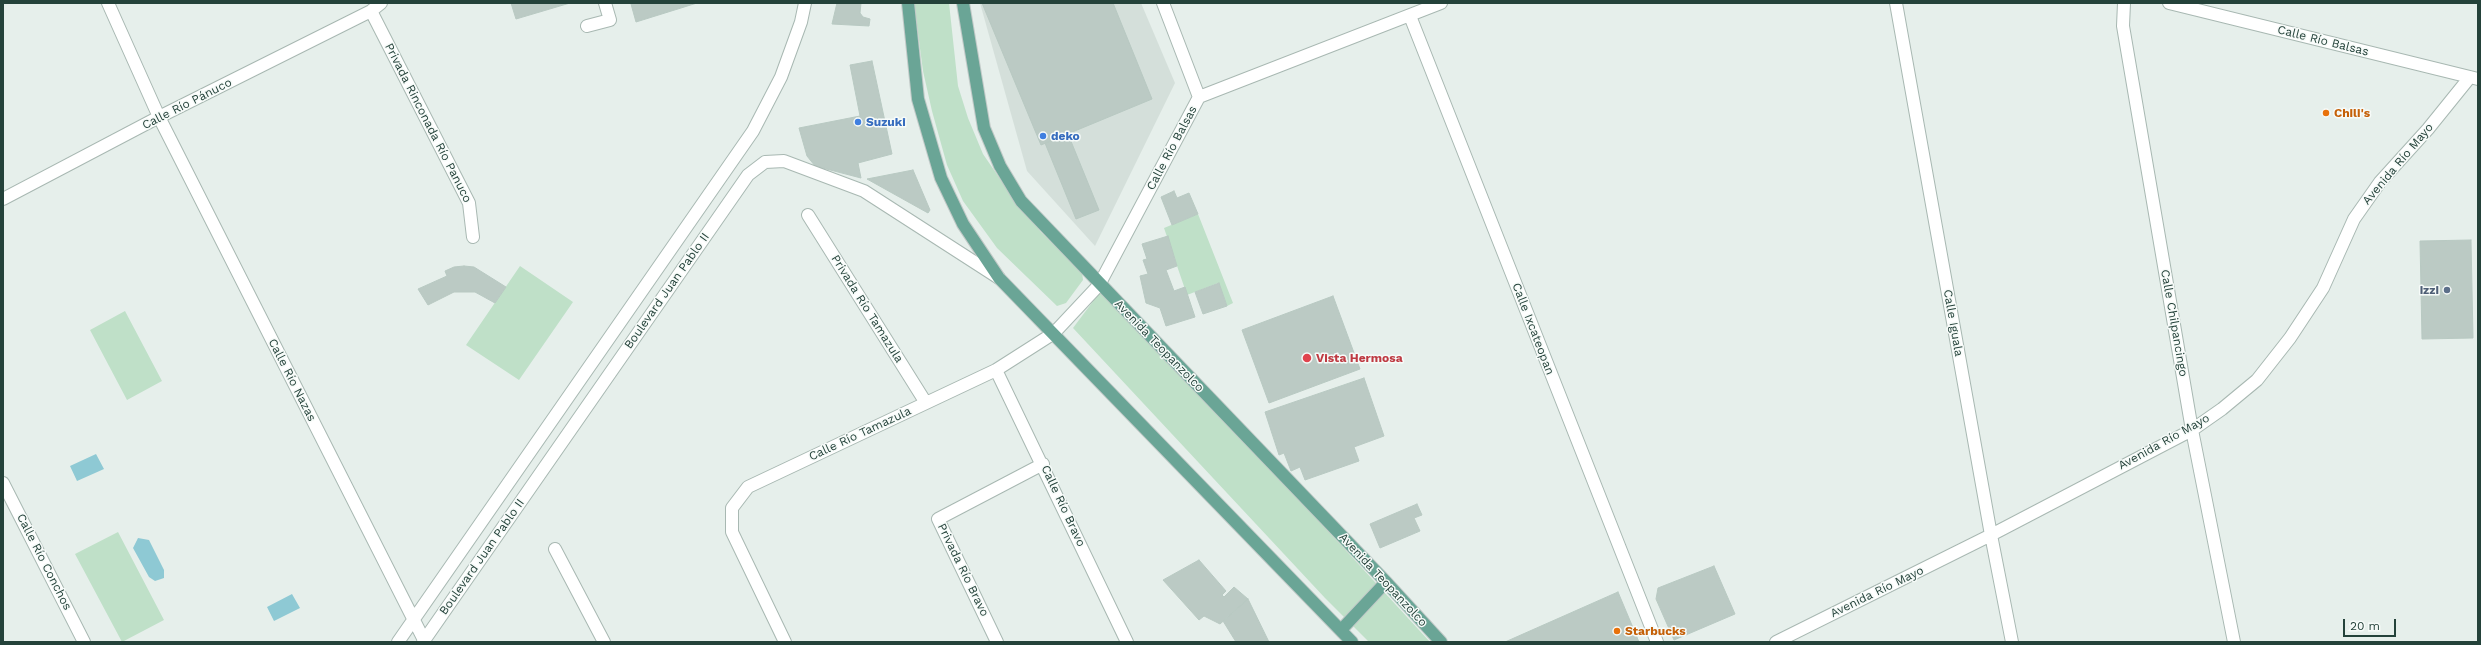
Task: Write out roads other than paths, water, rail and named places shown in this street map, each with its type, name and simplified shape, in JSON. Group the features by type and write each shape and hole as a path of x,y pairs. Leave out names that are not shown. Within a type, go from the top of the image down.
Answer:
{"main road":[{"path":"908,3 918,99 941,178 963,224 999,278 1352,642"},
{"name":"Avenida Teopanzolco","path":"963,3 984,128 1000,166 1020,201 1099,285 1386,582 1441,642"},
{"path":"1341,630 1386,582"}],"street":[{"name":"Calle Río Nazas","path":"108,3 159,117 424,642"},
{"name":"Calle Río Pánuco","path":"3,199 159,117 371,11 381,3"},
{"path":"587,26 610,20 606,3"},
{"name":"Boulevard Juan Pablo II","path":"398,642 753,131 781,78 801,22 805,3"},
{"path":"1163,3 1199,97"},
{"name":"Calle Río Balsas","path":"1054,333 1099,285 1199,97 1441,3"},
{"name":"Calle Iguala","path":"1896,3 1991,535 2012,642"},
{"name":"Calle Chilpancingo","path":"2124,3 2123,26 2192,430 2234,642"},
{"name":"Calle Río Balsas","path":"2169,3 2474,78"},
{"name":"Privada Rinconada Río Panuco","path":"371,11 469,203 473,237"},
{"name":"Calle Ixcateopan","path":"1410,16 1656,642"},
{"name":"Avenida Río Mayo","path":"1776,642 1991,535 2192,430 2222,409 2257,380 2290,338 2323,288 2354,219 2380,182 2474,78"},
{"name":"Boulevard Juan Pablo II","path":"424,642 748,175 765,162 784,161 864,191 999,278"},
{"name":"Privada Río Tamazula","path":"808,215 926,403"},
{"name":"Calle Río Tamazula","path":"781,641 732,532 732,508 748,488 996,370 1054,333"},
{"name":"Calle Río Bravo","path":"996,370 1043,464 1127,642"},
{"name":"Privada Río Bravo","path":"997,642 938,519 1043,464"},
{"name":"Calle Río Conchos","path":"3,483 84,642"},
{"path":"555,549 604,642"}],"water":[{"path":"96,454 104,469 77,481 70,466"},
{"path":"138,538 149,540 164,570 164,578 155,581 149,577 133,548"},
{"path":"292,594 300,608 274,621 267,607"}],"place":[{"name":"Chili's","path":"2326,113"},
{"name":"Suzuki","path":"858,122"},
{"name":"deko","path":"1043,136"},
{"name":"izzi","path":"2447,290"},
{"name":"Vista Hermosa","path":"1307,358"},
{"name":"Starbucks","path":"1617,631"}]}
